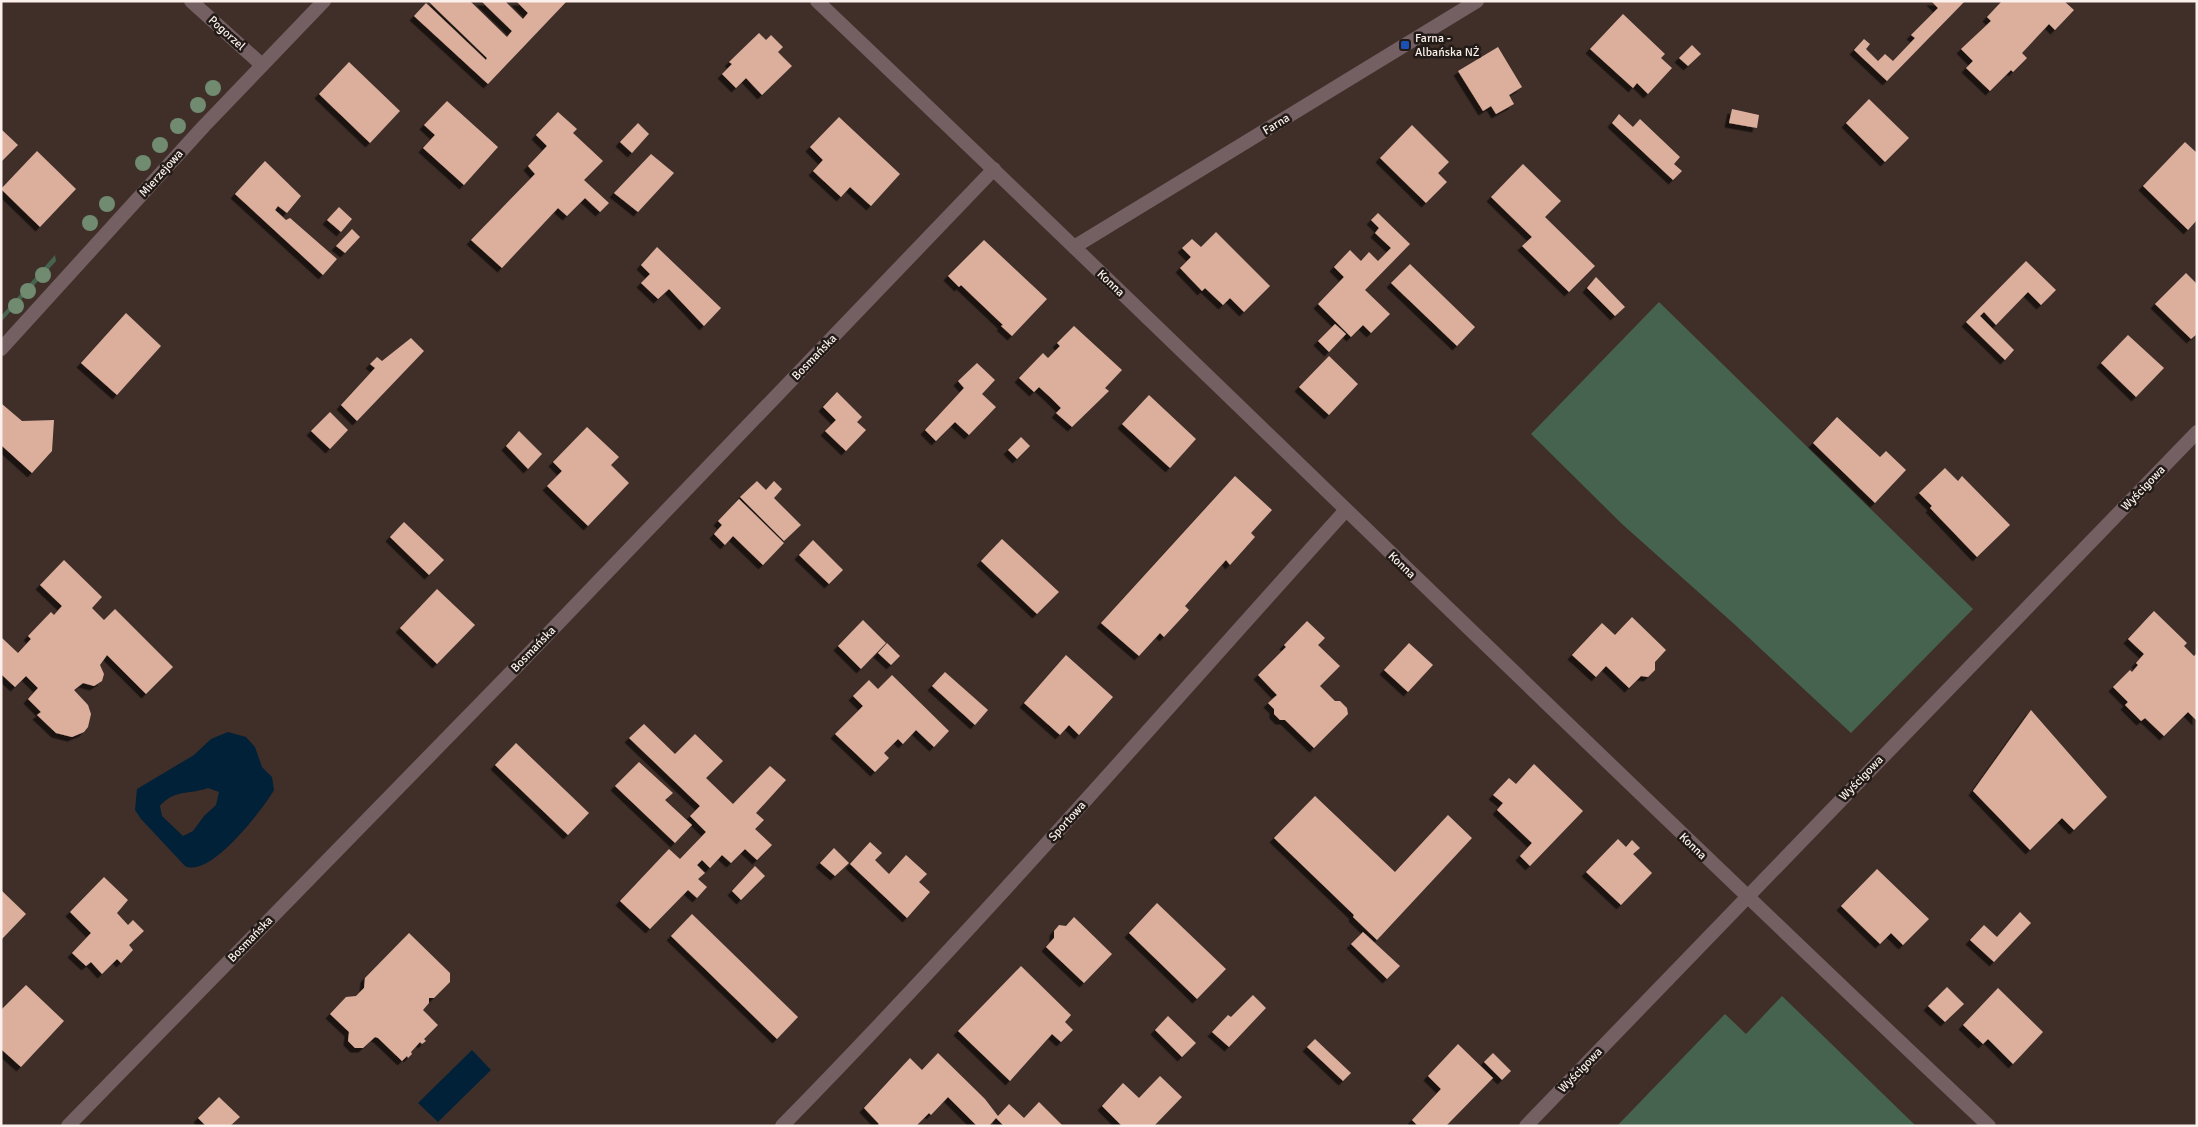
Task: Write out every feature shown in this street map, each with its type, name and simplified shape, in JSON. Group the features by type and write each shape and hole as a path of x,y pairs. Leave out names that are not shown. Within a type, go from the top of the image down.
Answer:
{"street":[{"name":"Pogorzel","path":"191,1 262,66"},
{"name":"Mierzejowa","path":"1,348 204,126 324,1"},
{"name":"Konna","path":"817,1 1746,897 1989,1126"},
{"name":"Farna","path":"1074,247 1477,1"},
{"name":"Bosmańska","path":"68,1126 521,662 994,170"},
{"name":"Wyścigowa","path":"1526,1126 2197,432"},
{"name":"Sportowa","path":"782,1126 854,1053 1002,893 1346,511"}],"green space":[{"path":"55,255 56,261 1,322 1,316"},
{"path":"1659,302 1973,609 1851,733 1733,623 1622,524 1531,434"},
{"path":"1782,996 1916,1126 1617,1126 1725,1014 1746,1034"}],"water":[{"path":"228,732 246,737 255,747 262,767 272,777 274,790 248,826 221,853 208,862 196,867 185,866 141,819 135,810 137,789 194,755 211,739","holes":["208,788 219,792 216,805 204,816 193,831 183,836 162,816 160,806 171,797"]},
{"path":"472,1050 491,1070 438,1122 418,1103"}],"building":[{"path":"428,1 470,1 507,37 512,31 481,1 505,1 523,19 528,13 516,1 567,1 488,84 414,16 426,3 486,60 487,58"},
{"path":"1931,1 1965,1 1887,81 1854,50 1864,39 1870,44 1866,49 1878,61 1885,54 1893,61 1915,38 1911,35 1938,8"},
{"path":"2002,1 2064,1 2074,10 2055,30 2049,24 2022,53 2027,58 2013,72 2011,70 1990,91 1966,68 1973,61 1961,49 1991,21 1987,17"},
{"path":"1623,14 1665,54 1661,58 1672,68 1648,94 1637,83 1633,88 1590,49"},
{"path":"759,33 766,40 771,35 783,47 778,52 792,66 762,95 746,78 736,88 722,74 732,64 729,62"},
{"path":"1692,45 1701,54 1688,66 1679,58"},
{"path":"1498,47 1522,87 1509,95 1514,104 1496,114 1491,106 1483,111 1458,71"},
{"path":"349,62 400,111 370,143 319,94"},
{"path":"1869,99 1909,138 1885,162 1846,123"},
{"path":"447,101 498,147 464,185 423,148 435,135 424,125"},
{"path":"1732,109 1759,115 1757,128 1729,123"},
{"path":"558,112 577,129 573,133 603,161 584,180 609,203 600,212 585,198 567,216 558,208 502,268 471,240 535,174 528,166 547,146 536,135"},
{"path":"1619,114 1633,127 1640,119 1680,157 1674,164 1682,171 1673,180 1612,123"},
{"path":"839,117 900,174 871,206 850,187 841,197 813,171 823,160 810,147"},
{"path":"638,123 649,134 632,153 620,142"},
{"path":"1412,125 1449,162 1438,173 1447,182 1426,203 1380,158"},
{"path":"1,129 18,145 1,162"},
{"path":"2185,142 2197,153 2197,220 2188,230 2143,186"},
{"path":"37,151 76,189 40,227 1,189"},
{"path":"651,154 674,173 638,212 614,193"},
{"path":"265,161 301,196 287,213 278,206 275,210 286,220 290,218 337,259 323,275 235,194"},
{"path":"1523,164 1561,201 1545,217 1595,266 1569,292 1522,246 1532,237 1491,197"},
{"path":"339,207 352,219 341,232 327,220"},
{"path":"1378,213 1410,244 1365,290 1390,314 1371,333 1363,325 1351,337 1318,304 1344,277 1334,267 1350,250 1361,261 1369,252 1378,261 1391,248 1375,233 1379,228 1371,220"},
{"path":"352,229 360,237 345,253 336,246"},
{"path":"1216,232 1270,286 1244,312 1230,298 1223,305 1205,288 1202,291 1180,268 1191,257 1182,248 1192,239 1201,247"},
{"path":"984,240 1047,299 1012,336 961,285 959,287 948,276"},
{"path":"657,247 721,308 704,326 669,289 658,299 641,283 650,274 641,265"},
{"path":"2026,261 2056,290 2041,305 2028,292 1996,325 1984,312 1980,316 2014,350 2005,360 1966,322"},
{"path":"1410,264 1475,327 1457,346 1391,283"},
{"path":"2186,273 2197,284 2197,334 2191,339 2155,304"},
{"path":"1596,277 1625,307 1615,316 1587,288"},
{"path":"126,313 161,346 117,395 81,363"},
{"path":"1335,324 1346,334 1329,352 1318,341"},
{"path":"1074,326 1122,370 1105,388 1109,391 1072,427 1056,413 1061,408 1051,398 1039,387 1034,392 1019,378 1043,353 1048,358 1060,346 1057,343"},
{"path":"2128,335 2164,368 2136,397 2101,363"},
{"path":"411,338 424,351 357,421 341,405 375,368 370,364 377,357 382,361"},
{"path":"1329,356 1358,384 1329,415 1299,387"},
{"path":"977,363 995,380 982,394 996,407 969,435 955,422 936,441 925,430 964,388 958,381"},
{"path":"837,392 862,417 857,422 866,430 846,451 825,431 836,420 823,407"},
{"path":"1149,395 1196,439 1170,468 1122,424"},
{"path":"2,404 22,421 54,420 52,451 32,473 1,445"},
{"path":"330,412 348,430 330,449 311,431"},
{"path":"1837,417 1880,457 1886,451 1906,470 1875,503 1813,443"},
{"path":"587,427 619,457 611,465 629,483 588,526 547,486 562,471 553,462"},
{"path":"519,431 542,454 528,469 506,446"},
{"path":"1021,437 1030,446 1017,459 1008,450"},
{"path":"1945,468 1958,481 1962,476 2010,525 1977,557 1930,508 1932,506 1919,493"},
{"path":"1235,476 1272,510 1251,533 1255,537 1230,565 1226,560 1185,606 1189,610 1164,637 1160,633 1139,656 1101,623"},
{"path":"757,481 766,490 774,481 782,489 774,498 801,525 784,541 740,497"},
{"path":"739,499 784,543 763,565 733,536 725,545 714,534 722,525 718,521"},
{"path":"404,522 444,560 429,575 390,537"},
{"path":"1002,539 1059,592 1037,614 981,561"},
{"path":"813,540 843,570 829,584 799,555"},
{"path":"64,560 102,597 92,608 104,620 115,609 173,667 146,694 107,655 100,665 104,674 102,681 94,686 83,683 74,690 88,705 91,714 88,727 84,732 72,737 56,733 37,715 41,712 28,699 38,688 26,676 15,687 1,674 1,637 18,653 31,639 28,636 51,612 54,615 62,606 40,585"},
{"path":"437,589 475,625 437,664 400,628"},
{"path":"2154,611 2187,643 2184,646 2194,656 2197,653 2197,721 2188,712 2164,736 2145,718 2141,721 2125,705 2128,702 2113,687 2130,670 2132,672 2138,665 2136,663 2144,654 2128,639"},
{"path":"1632,617 1666,650 1655,662 1655,670 1648,677 1641,676 1629,688 1606,666 1596,677 1572,655 1602,623 1615,635"},
{"path":"863,620 886,643 861,669 838,646"},
{"path":"1307,621 1325,638 1318,645 1340,666 1320,686 1335,701 1340,701 1347,708 1348,714 1314,748 1285,720 1280,720 1274,714 1274,709 1268,703 1277,695 1258,675 1286,647 1284,645"},
{"path":"887,643 900,656 891,665 878,653"},
{"path":"1409,643 1433,665 1408,692 1384,670"},
{"path":"1066,655 1113,697 1079,735 1069,725 1060,735 1024,703"},
{"path":"945,672 988,710 975,725 932,686"},
{"path":"892,675 949,731 934,747 916,730 903,744 898,739 884,753 889,758 875,772 835,734 863,706 853,696 869,680 878,689"},
{"path":"2031,710 2107,797 2074,830 2062,818 2030,850 1973,791"},
{"path":"644,724 675,754 695,734 723,761 706,778 733,804 770,766 786,780 756,813 764,820 755,829 772,845 757,860 745,849 731,863 722,855 710,868 702,860 697,865 705,873 698,879 707,887 697,898 688,890 650,929 620,901 669,849 680,859 706,832 690,816 700,806 629,738"},
{"path":"516,743 589,813 568,835 495,765"},
{"path":"639,762 673,793 665,800 692,825 675,843 615,786"},
{"path":"1534,764 1583,811 1530,866 1520,856 1532,843 1497,810 1503,803 1493,795 1509,778 1516,784"},
{"path":"1315,796 1395,872 1448,815 1472,838 1377,940 1353,917 1354,915 1274,838"},
{"path":"1618,839 1626,847 1632,840 1640,848 1633,854 1652,873 1621,905 1586,872"},
{"path":"870,842 882,853 875,860 889,874 906,855 927,874 919,882 930,892 907,918 850,864"},
{"path":"834,848 849,863 835,876 820,863"},
{"path":"755,866 765,876 741,900 732,891"},
{"path":"1877,869 1929,919 1903,945 1891,933 1880,944 1841,906"},
{"path":"104,877 128,900 117,913 128,925 133,920 144,931 129,945 133,950 121,963 117,959 102,974 91,962 86,966 72,953 91,933 70,912"},
{"path":"1,890 26,914 1,940"},
{"path":"1157,903 1226,969 1197,999 1129,933"},
{"path":"2020,912 2031,923 1994,962 1970,940 1984,925 1997,937"},
{"path":"692,914 798,1017 777,1039 671,936"},
{"path":"1074,917 1112,954 1084,983 1046,947 1054,938 1054,931 1059,925 1066,926"},
{"path":"1363,932 1400,966 1387,979 1351,944"},
{"path":"409,933 450,973 450,982 434,998 429,998 429,1003 423,1010 438,1025 424,1039 426,1041 422,1044 420,1042 411,1052 412,1054 402,1061 375,1037 363,1048 355,1048 348,1041 349,1032 330,1014 346,997 356,996 364,988 365,978"},
{"path":"1021,966 1071,1015 1065,1022 1073,1030 1061,1042 1052,1034 1010,1081 958,1031"},
{"path":"26,985 64,1021 21,1067 1,1049 1,1010"},
{"path":"1947,987 1964,1004 1945,1022 1928,1006"},
{"path":"1998,988 2043,1032 2013,1064 1988,1039 1983,1044 1963,1025"},
{"path":"1253,995 1266,1008 1229,1047 1212,1032 1228,1015 1231,1017"},
{"path":"1168,1016 1196,1043 1182,1057 1155,1030"},
{"path":"1315,1039 1351,1073 1343,1081 1307,1047"},
{"path":"1458,1044 1493,1078 1446,1126 1418,1126 1412,1120 1441,1089 1428,1076"},
{"path":"938,1053 985,1099 998,1116 1009,1104 1024,1118 1039,1102 1063,1126 1004,1126 996,1118 989,1126 977,1126 948,1097 931,1115 929,1113 916,1126 877,1126 879,1124 864,1108 910,1058 922,1070"},
{"path":"1493,1053 1511,1071 1502,1080 1484,1062"},
{"path":"1160,1076 1182,1097 1154,1126 1122,1126 1102,1106 1123,1083 1139,1098"},
{"path":"219,1097 240,1117 230,1126 206,1126 198,1118"}],"place":[{"name":"Farna - Albańska NŻ","path":"1405,45"}]}
